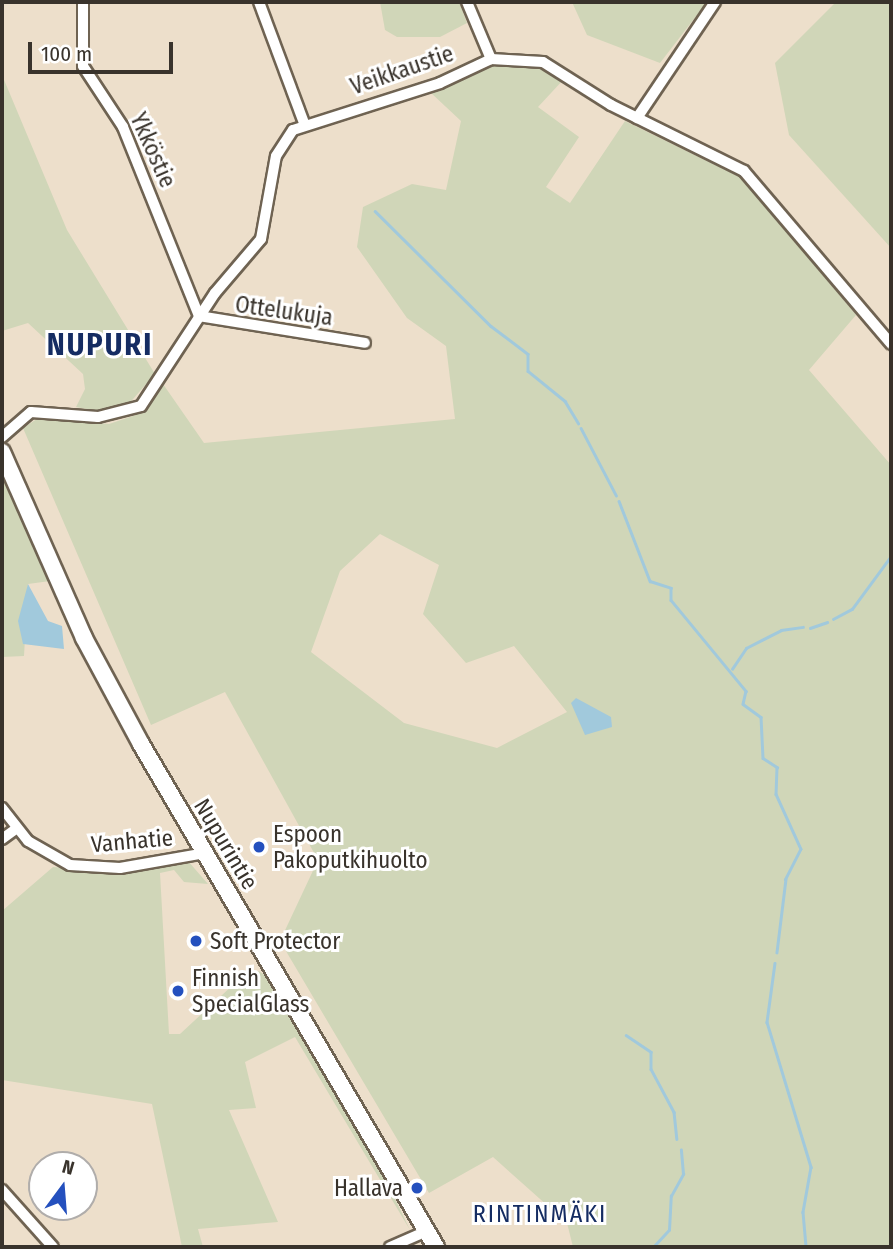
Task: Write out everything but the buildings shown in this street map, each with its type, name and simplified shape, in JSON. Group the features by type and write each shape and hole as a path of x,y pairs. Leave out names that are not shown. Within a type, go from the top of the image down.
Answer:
{"main road":[{"name":"Nupurintie","path":"2,452 84,638 205,853 436,1247"}],"street":[{"name":"Ykköstie","path":"83,2 83,66 123,127 199,316"},
{"path":"259,2 304,123"},
{"path":"467,2 491,59"},
{"path":"637,118 715,2"},
{"name":"Veikkaustie","path":"2,437 31,412 98,417 141,406 199,316 261,239 279,146 304,123 440,83 491,59 542,62 637,118 744,171 891,344"},
{"name":"Ottelukuja","path":"199,316 365,343"},
{"name":"Vanhatie","path":"2,808 16,829 54,859 94,869 205,853"},
{"path":"2,839 16,829"},
{"path":"2,1190 53,1247"},
{"path":"390,1247 427,1231"}],"green space":[{"path":"380,2 459,2 467,23 440,37 397,37 385,30"},
{"path":"572,2 707,2 660,63 587,35"},
{"path":"836,2 891,2 891,248 789,135 775,63"},
{"path":"497,64 536,64 564,79 538,107 579,137 546,187 570,203 625,121 744,179 856,315 809,370 891,465 891,1247 573,1247 567,1223 493,1157 429,1193 280,941 318,860 225,692 151,725 23,428 40,417 109,424 147,409 163,384 204,443 455,419 446,346 407,318 357,247 363,207 412,184 446,190 461,121 430,92","holes":["380,534 439,565 423,614 466,663 514,646 567,712 497,748 404,723 311,652 340,571"]},
{"path":"2,75 67,230 155,374 126,407 102,412 76,407 85,389 83,374 28,323 2,331"},
{"path":"2,478 50,581 28,584 24,656 2,657"},
{"path":"188,861 208,884 184,882 174,870 160,873 169,1034 180,1034 235,983 259,971 267,977 375,1157 410,1230 295,1037 245,1062 256,1108 229,1110 278,1222 198,1229 203,1247 182,1247 152,1104 2,1080 2,911 53,867 124,872"}],"water":[{"path":"28,584 48,621 62,626 64,649 23,644 18,621"},
{"path":"576,698 611,717 612,727 585,735 571,703"}],"waterway":[{"path":"375,211 491,326 528,354 528,371 565,401 578,423"},
{"path":"581,428 616,495"},
{"path":"619,501 650,581 671,588 671,600 746,691 743,704 761,717 763,758 777,767 776,794 801,849 786,879 777,952"},
{"path":"833,619 852,609 891,556"},
{"path":"810,628 827,622"},
{"path":"732,669 746,648 781,630 803,627"},
{"path":"775,963 767,1022 811,1167 803,1212 806,1247"},
{"path":"626,1035 651,1052 651,1069 674,1112 677,1139"},
{"path":"653,1247 669,1230 671,1196 683,1174 681,1150"}],"place":[{"name":"Espoon Pakoputkihuolto","path":"259,847"},
{"name":"Soft Protector","path":"196,941"},
{"name":"Finnish SpecialGlass","path":"178,991"},
{"name":"Hallava","path":"417,1188"}],"district":[{"name":"NUPURI","path":"100,345"},
{"name":"RINTINMÄKI","path":"540,1215"}]}
